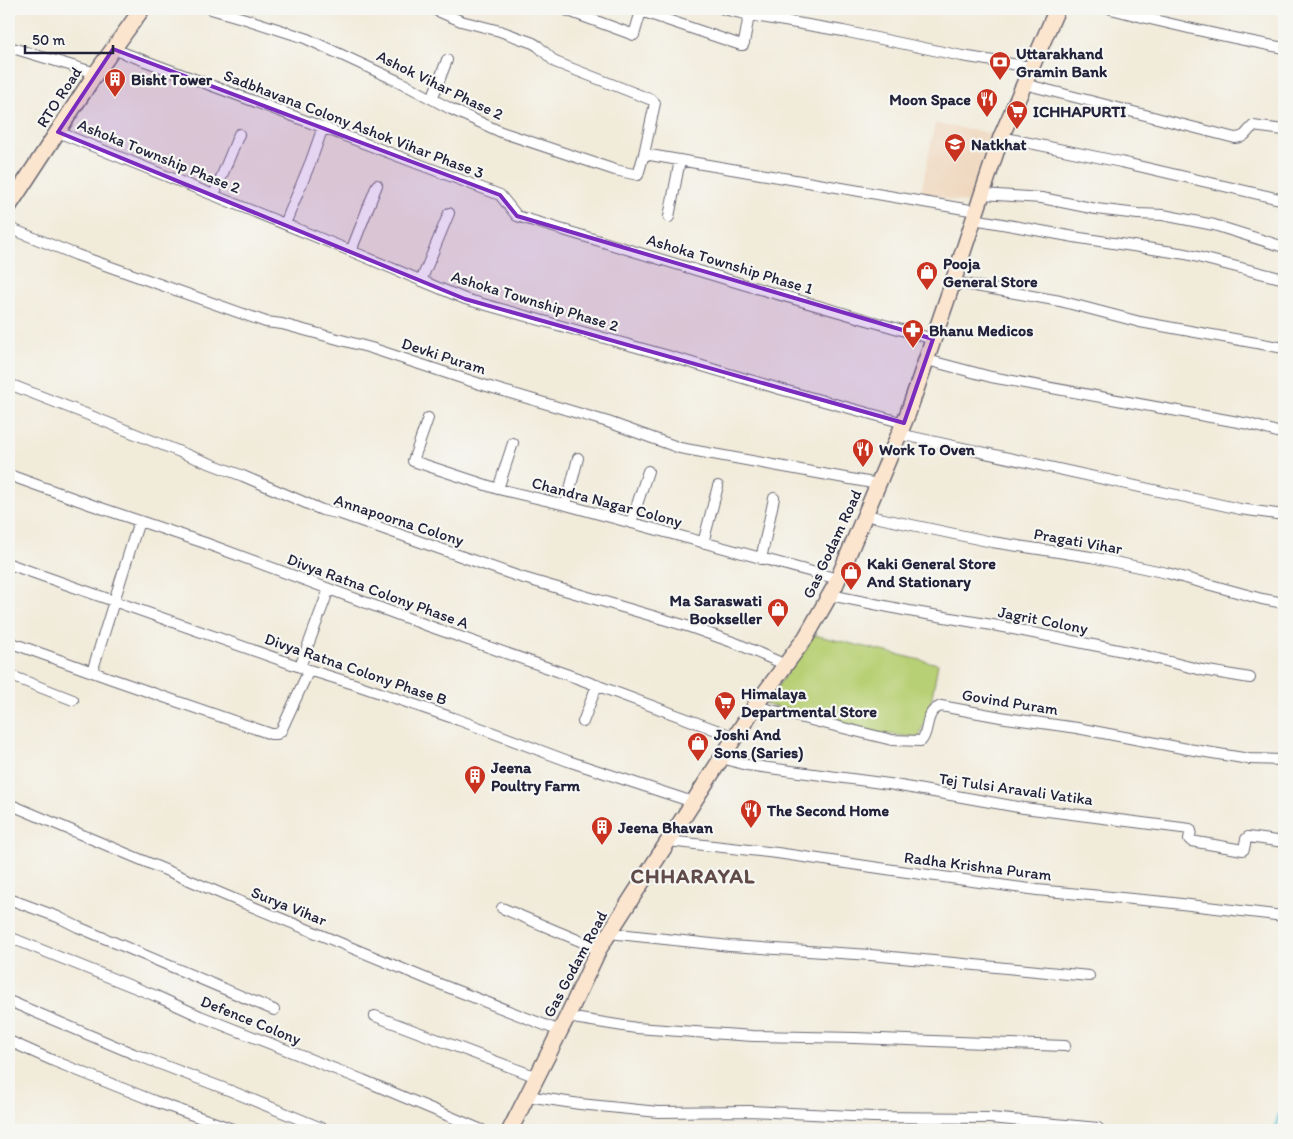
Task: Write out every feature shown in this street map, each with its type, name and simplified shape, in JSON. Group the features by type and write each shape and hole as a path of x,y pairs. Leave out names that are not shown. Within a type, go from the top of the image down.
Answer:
{"main road":[{"name":"RTO Road","path":"9,206 96,73 142,9"},
{"name":"Gas Godam Road","path":"510,1130 599,949 755,706 806,637 838,579 901,429 927,360 1001,137 1057,9"}],"street":[{"name":"Ashok Vihar Phase 2","path":"211,9 305,38 501,132 615,170 638,175 644,154"},
{"path":"433,9 461,21 500,31 532,43 538,46 554,62 652,100 655,103 644,154 975,215 1080,238 1186,254 1284,279"},
{"path":"567,9 634,35 642,10 741,45 744,43 749,15"},
{"path":"723,9 843,31 962,56 1031,67"},
{"path":"1111,9 1241,40 1284,48"},
{"path":"9,47 96,73"},
{"name":"Sadbhavana Colony Ashok Vihar Phase 3","path":"113,49 500,195 517,216"},
{"path":"432,99 447,60"},
{"path":"1024,84 1235,138 1242,138 1253,126 1258,125 1284,130"},
{"path":"285,224 323,127"},
{"name":"Ashoka Township Phase 2","path":"58,132 465,299 780,389 901,429 1221,505 1284,515"},
{"path":"214,195 239,134"},
{"path":"1001,137 1121,162 1284,200"},
{"path":"669,217 680,160"},
{"path":"351,251 377,184"},
{"path":"982,194 1042,198 1138,214 1163,215 1214,225 1284,247"},
{"path":"421,281 449,213"},
{"name":"Ashoka Township Phase 1","path":"517,216 933,340"},
{"name":"Devki Puram","path":"9,228 266,322 282,324 371,348 480,384 608,422 680,448 878,484"},
{"path":"954,282 1060,301 1140,322 1284,348"},
{"path":"927,360 990,377 1248,424 1284,434"},
{"name":"Annapoorna Colony","path":"9,384 243,476 322,510 341,514 517,576 690,627 738,644 786,665"},
{"name":"Chandra Nagar Colony","path":"428,418 413,461 498,489 566,505 838,579"},
{"path":"498,489 513,443"},
{"path":"566,505 578,458"},
{"path":"632,523 648,471"},
{"name":"Divya Ratna Colony Phase A","path":"9,475 205,543 735,737"},
{"path":"703,543 718,486"},
{"path":"761,559 774,498"},
{"name":"Pragati Vihar","path":"866,515 992,542 1110,561 1167,573 1262,599 1284,603"},
{"path":"92,672 139,521"},
{"name":"Divya Ratna Colony Phase B","path":"9,564 114,602 459,720 568,761 693,802"},
{"path":"9,642 262,731 277,734 286,722 329,589"},
{"name":"Jagrit Colony","path":"830,594 909,611 998,626 1138,654 1202,670 1250,678"},
{"path":"9,675 73,700"},
{"path":"583,722 597,685"},
{"name":"Govind Puram","path":"755,706 892,740 921,741 924,738 930,716 933,711 942,706 1240,758 1284,760"},
{"name":"Tej Tulsi Aravali Vatika","path":"722,758 747,765 889,784 1024,808 1190,829 1189,839 1191,842 1243,850 1248,837 1284,842"},
{"name":"Surya Vihar","path":"9,804 432,981 563,1024 753,1036 1066,1046"},
{"name":"Radha Krishna Puram","path":"668,841 777,853 1037,890 1284,916"},
{"path":"9,899 58,917 274,1010"},
{"path":"502,908 599,949"},
{"path":"609,933 730,946 871,955 1089,976"},
{"name":"Defence Colony","path":"9,937 482,1130"},
{"path":"9,1001 134,1054 326,1130"},
{"path":"375,1016 537,1077"},
{"path":"9,1041 154,1101 235,1130"},
{"path":"527,1096 658,1112 750,1111 872,1117 990,1118 1098,1128"}],"highlighted area":[{"path":"113,49 500,195 517,216 933,339 904,423 465,299 58,132"}],"shaded area":[{"name":"Natkhat","path":"935,124 992,133 970,204 921,193"}],"green space":[{"path":"814,635 938,664 931,702 919,738 870,732 765,704"}],"waterway":[{"path":"1275,1130 1284,1100"}],"place":[{"name":"Uttarakhand Gramin Bank","path":"1000,81"},
{"name":"Bisht Tower","path":"115,98"},
{"name":"Moon Space","path":"987,118"},
{"name":"ICHHAPURTI","path":"1017,130"},
{"name":"Natkhat","path":"955,163"},
{"name":"Pooja General Store","path":"927,291"},
{"name":"Bhanu Medicos","path":"913,349"},
{"name":"Work To Oven","path":"863,468"},
{"name":"Kaki General Store And Stationary","path":"851,591"},
{"name":"Ma Saraswati Bookseller","path":"778,628"},
{"name":"Himalaya Departmental Store","path":"725,721"},
{"name":"Joshi And Sons (Saries)","path":"698,762"},
{"name":"Jeena Poultry Farm","path":"475,795"},
{"name":"The Second Home","path":"751,829"},
{"name":"Jeena Bhavan","path":"602,846"}],"district":[{"name":"CHHARAYAL","path":"693,875"}]}
